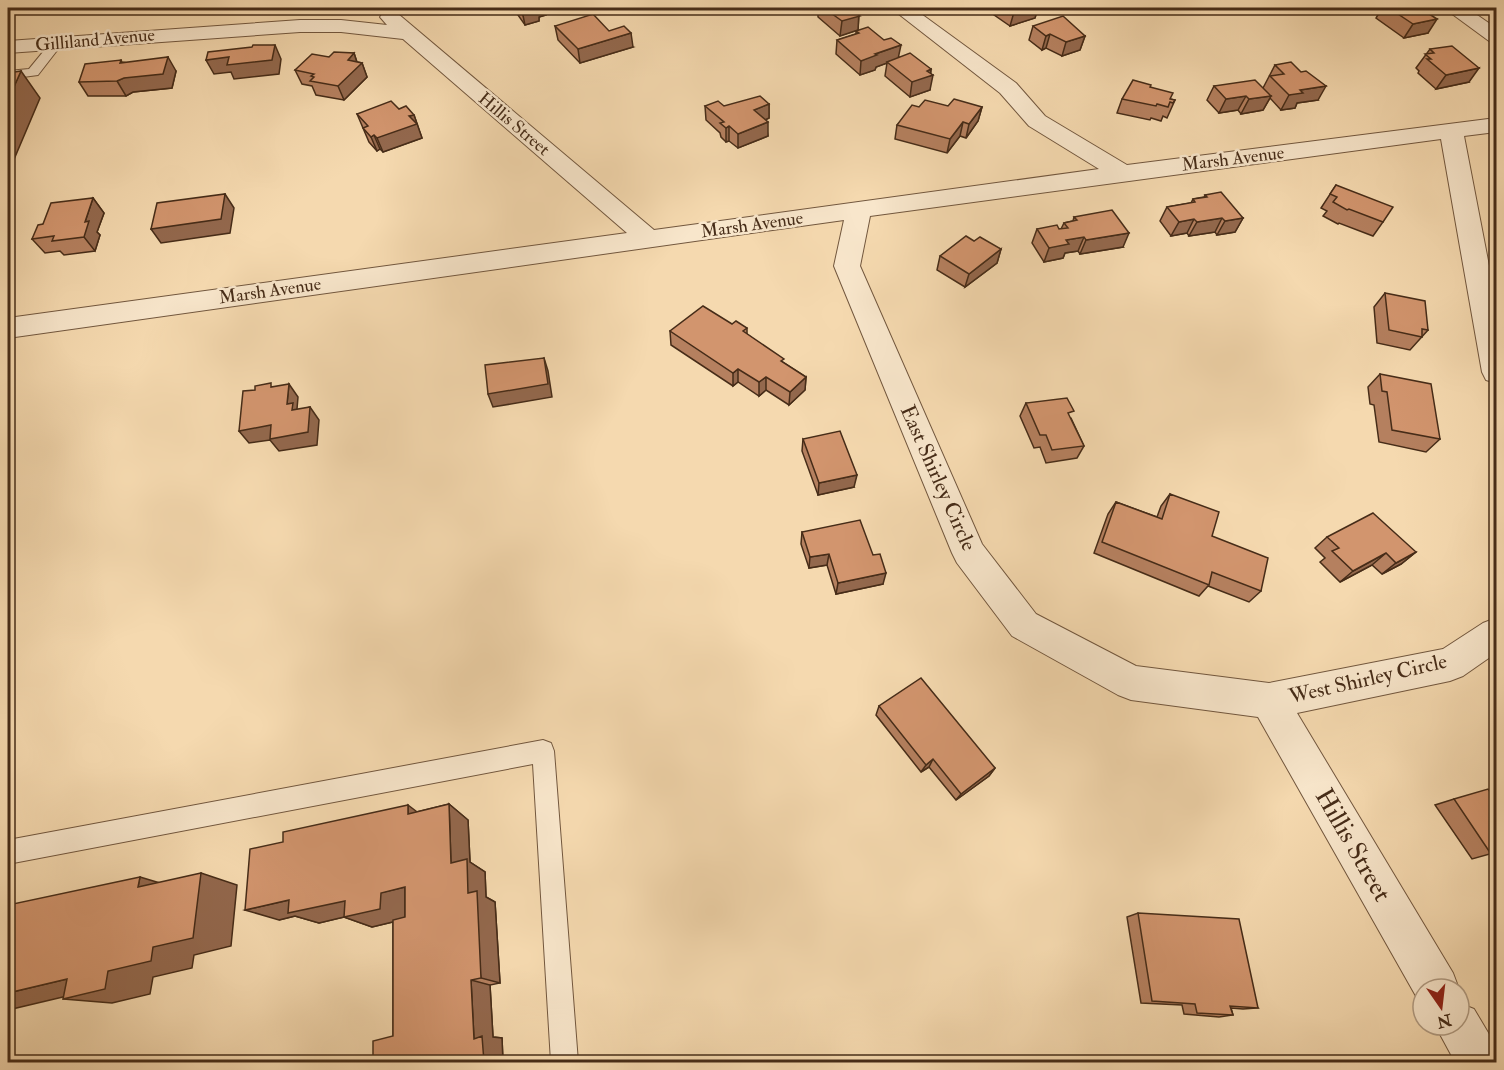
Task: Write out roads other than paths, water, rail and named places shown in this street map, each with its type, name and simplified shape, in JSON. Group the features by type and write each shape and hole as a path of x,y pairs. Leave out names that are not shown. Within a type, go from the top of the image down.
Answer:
{"street":[{"name":"Hillis Street","path":"380,8 406,33 649,239"},
{"path":"901,8 1008,88 1037,121 1123,173"},
{"path":"1454,8 1497,37"},
{"name":"Gilliland Avenue","path":"182,33 236,12"},
{"name":"Gilliland Avenue","path":"8,47 255,28 341,26 406,33"},
{"name":"Marsh Avenue","path":"8,328 1123,173 1497,125"},
{"path":"1451,131 1497,372"},
{"name":"East Shirley Circle","path":"859,210 847,266 969,553 1024,625 1131,683 1269,701"},
{"name":"West Shirley Circle","path":"1269,701 1450,664 1497,634"},
{"name":"Hillis Street","path":"1269,701 1430,977"},
{"path":"1465,1037 1480,1062"}],"lane":[{"path":"8,75 33,72 56,44"},
{"path":"8,852 543,752 565,1062"}]}
